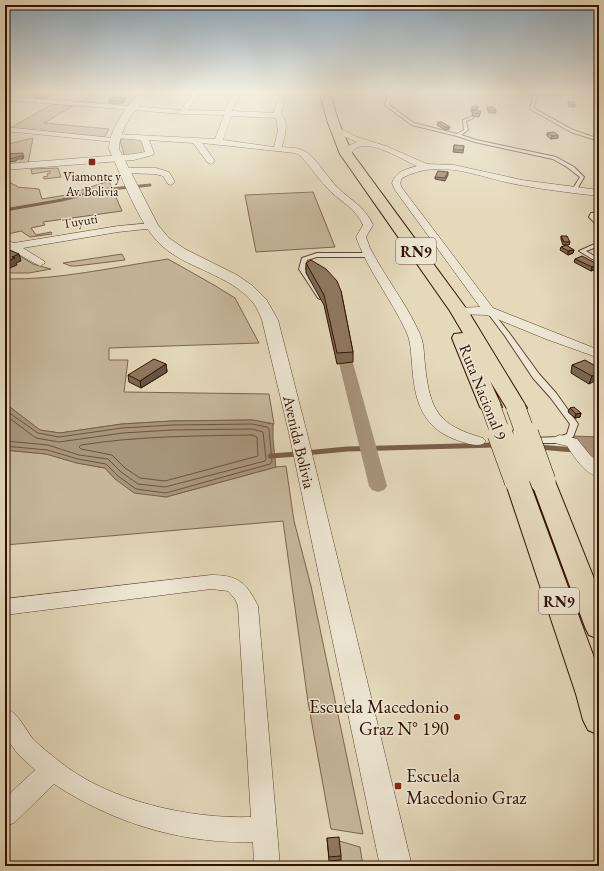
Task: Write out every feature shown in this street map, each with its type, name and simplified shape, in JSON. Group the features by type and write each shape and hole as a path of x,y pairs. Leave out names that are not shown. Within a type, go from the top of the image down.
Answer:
{"highway":[{"name":"Ruta Nacional 9","path":"325,132 336,157 372,208 411,258 438,298 467,350 491,407 530,481 599,627"},
{"name":"Ruta Nacional 9","path":"337,132 346,154 459,311 516,408 530,481 599,720"}],"street":[{"path":"37,132 115,138 144,137 218,142 250,147 290,150 304,154 334,190 355,206 364,216 368,225 360,237 367,255 400,307 415,337 417,365 423,396 435,420 442,427 486,441"},
{"path":"115,138 118,132"},
{"path":"218,142 222,132"},
{"path":"277,149 282,132"},
{"path":"339,132 354,139 398,153 424,166 458,167 512,182 599,193"},
{"path":"5,167 134,157 150,153 144,137"},
{"name":"Avenida Bolivia","path":"115,138 114,149 117,159 152,226 169,245 234,280 249,290 262,303 270,320 306,467 396,866"},
{"path":"196,141 211,161"},
{"path":"346,154 349,148 354,145 361,143 374,145"},
{"path":"424,166 398,177 396,183 398,188 489,311"},
{"path":"126,175 156,171 166,174 171,182"},
{"name":"Tuyuti","path":"8,245 118,229 152,226"},
{"path":"8,245 40,263"},
{"path":"459,311 489,311 599,354"},
{"path":"560,440 572,442 584,459 599,472"},
{"path":"5,607 211,582 223,582 235,585 242,591 248,606 263,829 267,866"},
{"path":"5,718 21,740 52,770 80,789 102,800 149,817 198,827 227,830 263,829"},
{"path":"5,814 52,770"}],"lane":[{"path":"444,132 475,141 554,158 566,163 573,167 582,177 574,190"},
{"path":"458,135 463,132"},
{"path":"574,132 599,140"},
{"path":"599,214 593,214 592,217 599,226"},
{"path":"599,244 582,251 599,261"},
{"path":"320,297 302,269 304,260 317,255 367,255"},
{"path":"486,441 560,440 570,436 574,424 553,395 536,376 508,335 489,311"}],"shaded area":[{"path":"48,132 107,132 103,137"},
{"path":"126,137 142,138 146,152 125,157 120,141"},
{"path":"33,138 28,163 5,164 5,145"},
{"path":"58,168 61,177 44,179 43,177 48,176 47,174 50,173 50,171 32,174 31,169"},
{"path":"109,181 122,211 43,222 45,225 31,228 36,235 51,232 52,234 30,237 21,231 8,234 5,233 5,184 12,183 17,187 39,189 42,199 66,195"},
{"path":"313,192 335,247 256,252 245,195"},
{"path":"5,247 33,264 51,269 29,273 5,273"},
{"path":"122,254 125,260 76,266 63,263"},
{"path":"168,259 235,298 259,343 109,348 109,360 128,360 124,392 269,394 274,424 253,420 172,421 122,424 60,433 40,430 11,408 5,406 5,279 25,279 66,275"},
{"path":"5,450 46,454 77,463 105,468 115,479 166,497 276,467 286,466 294,521 311,586 363,834 331,829 308,702 283,521 5,545"},
{"path":"339,841 360,847 363,866 335,866 334,860"}],"water":[{"path":"5,406 11,408 40,430 60,433 122,424 172,421 253,420 273,424 276,467 166,497 134,493 115,479 105,468 77,463 46,454 5,450"},
{"path":"573,436 599,437 599,460 590,460"}],"building":[{"path":"554,132 558,135 552,136 547,133"},
{"path":"454,145 464,146 463,150 454,150"},
{"path":"23,153 23,156 5,159 7,154"},
{"path":"438,171 448,172 445,178 435,177"},
{"path":"561,236 567,236 570,242 564,242"},
{"path":"566,245 574,250 568,251 561,247"},
{"path":"5,248 19,254 12,257 15,258 5,262"},
{"path":"582,256 599,265 592,267 575,259"},
{"path":"311,260 326,269 337,281 341,291 353,352 337,353 324,295 306,263"},
{"path":"154,359 166,364 140,381 128,375"},
{"path":"585,360 599,368 599,373 592,376 572,365"},
{"path":"574,407 581,413 576,414 570,408"},
{"path":"339,837 341,856 329,857 327,838"}],"waterway":[{"path":"5,210 62,200 101,190 150,185"},
{"path":"346,363 378,486"},
{"path":"305,453 347,449 496,445"},
{"path":"539,447 574,450"},
{"path":"270,456 298,454"}],"place":[{"name":"Viamonte y Av. Bolivia","path":"92,162"},
{"name":"Escuela Macedonio Graz N° 190","path":"457,717"},
{"name":"Escuela Macedonio Graz","path":"398,786"}]}
